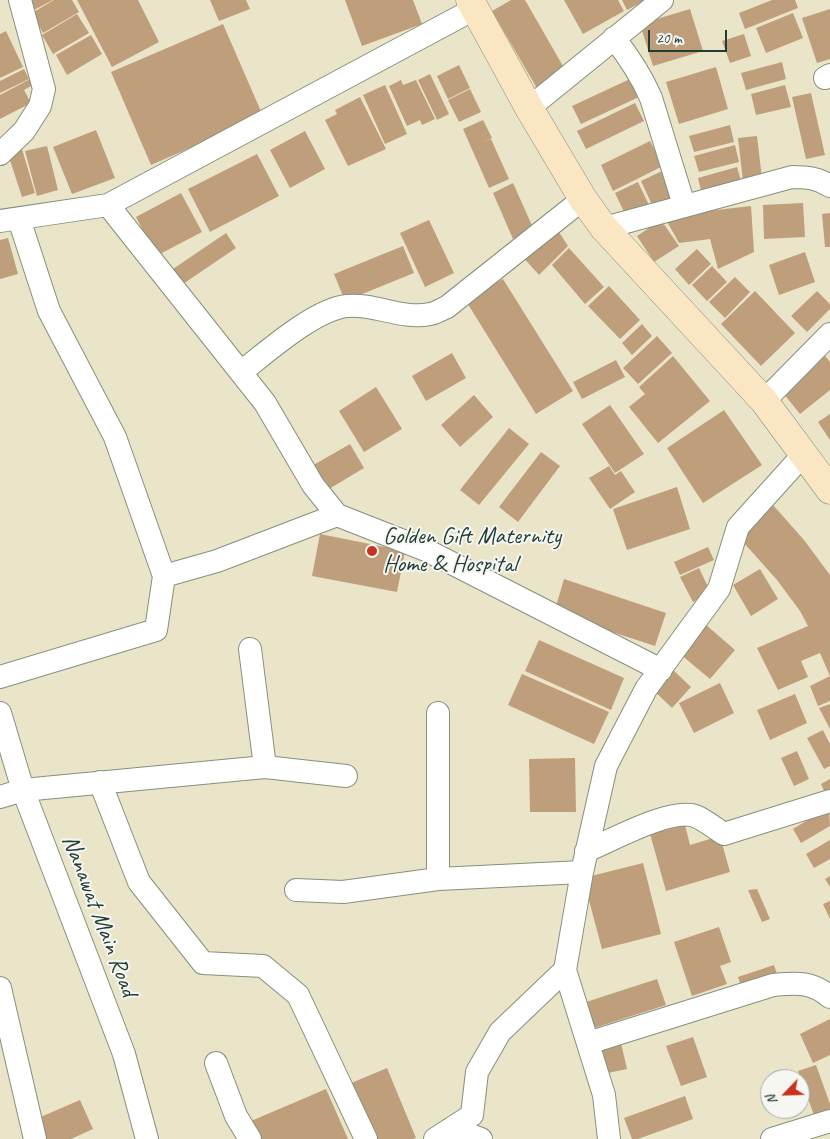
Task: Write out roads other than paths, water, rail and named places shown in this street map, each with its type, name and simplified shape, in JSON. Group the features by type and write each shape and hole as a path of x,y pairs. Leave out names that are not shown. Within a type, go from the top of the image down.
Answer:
{"main road":[{"path":"473,5 529,108 582,199 604,228 764,401 830,490"}],"street":[{"path":"0,154 24,131 40,106 44,89 20,0"},
{"path":"529,108 662,0"},
{"path":"0,677 156,630 164,576 115,438 49,311 10,220 108,205 463,15 473,5"},
{"path":"614,38 635,66 647,90 684,205"},
{"path":"604,228 792,177 807,177 821,180 830,186"},
{"path":"241,372 312,318 330,309 365,305 418,315 431,314 447,307 582,199"},
{"path":"108,205 266,403 313,485 337,515 426,550 661,670"},
{"path":"764,401 830,334"},
{"path":"609,1139 604,1095 566,970 584,861 606,766 646,689 719,589 738,527 803,455"},
{"path":"164,576 217,561 337,515"},
{"path":"250,649 265,767"},
{"name":"Nanawat Main Road","path":"0,712 23,790 124,1054 147,1139"},
{"path":"438,713 438,879"},
{"path":"0,797 23,790 265,767 346,776"},
{"path":"100,782 139,882 203,963 263,966 298,995 366,1139"},
{"path":"296,890 343,892 584,861 661,819 679,815 693,815 724,834 830,801"},
{"path":"443,1134 472,1115 476,1072 500,1032 566,970"},
{"path":"588,1043 773,985 798,983 813,986 830,997"},
{"path":"0,988 35,1139"},
{"path":"216,1063 236,1116 250,1139"},
{"path":"772,1139 830,1121"},
{"path":"443,1134 481,1139"}],"place":[{"name":"Golden Gift Maternity Home & Hospital","path":"372,551"}]}
